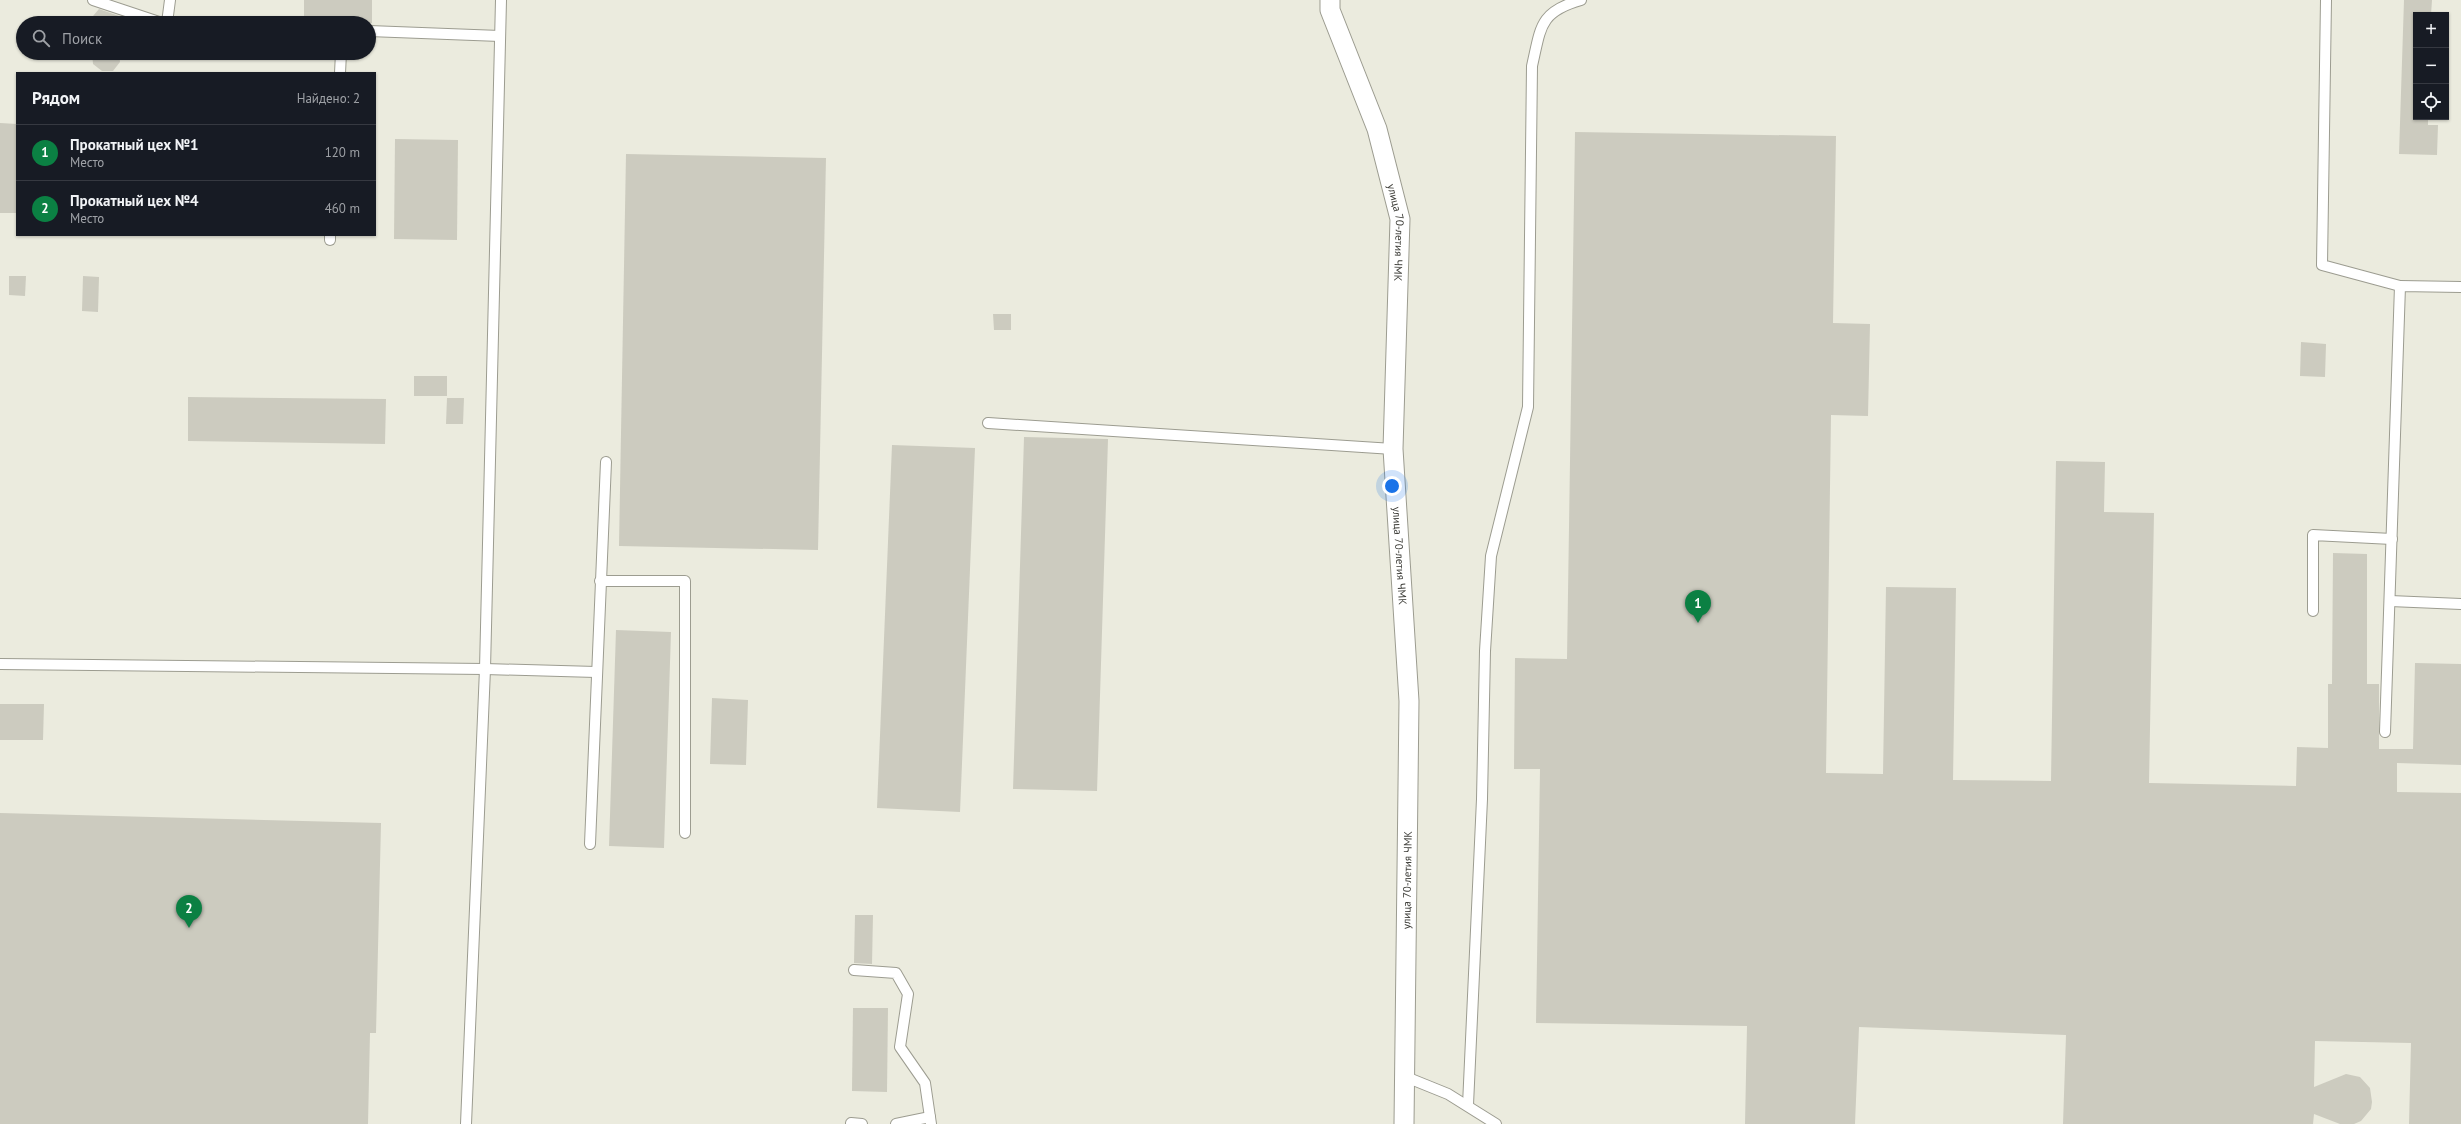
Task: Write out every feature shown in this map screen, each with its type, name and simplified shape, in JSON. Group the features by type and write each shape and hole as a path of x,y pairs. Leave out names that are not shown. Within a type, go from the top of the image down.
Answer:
{"street":[{"name":"улица 70-летия ЧМК","path":"1330,0 1330,10 1377,129 1400,218 1393,449 1409,701 1406,1077 1404,1124"}],"lane":[{"path":"93,0 141,16"},
{"path":"169,16 170,0"},
{"path":"466,1124 485,669 501,0"},
{"path":"1468,1105 1482,799 1485,651 1492,556 1528,407 1532,66 1542,25 1549,14 1581,0"},
{"path":"2326,0 2322,265 2400,286 2461,287"},
{"path":"376,31 500,36"},
{"path":"340,72 341,60"},
{"path":"2385,732 2400,286"},
{"path":"988,422 1393,449"},
{"path":"590,844 596,672 606,462"},
{"path":"2312,611 2313,535 2392,538"},
{"path":"600,581 685,581 686,833"},
{"path":"2390,601 2461,604"},
{"path":"0,664 485,669 596,672"},
{"path":"854,970 896,973 908,994 900,1048 925,1083 930,1120 896,1124"},
{"path":"1406,1077 1448,1094 1468,1105 1496,1124"},
{"path":"851,1123 862,1124"}],"building":[{"path":"304,0 372,0 372,16 304,16"},
{"path":"2404,0 2432,0 2431,12 2413,12 2413,120 2428,120 2428,125 2438,125 2437,155 2399,154"},
{"path":"99,9 119,16 93,16"},
{"path":"93,60 120,60 120,62 113,71 102,71 93,64"},
{"path":"0,123 16,124 16,213 0,213"},
{"path":"1575,132 1836,136 1833,323 1870,324 1868,416 1831,415 1826,773 1883,774 1886,587 1956,588 1953,780 2051,781 2056,461 2105,462 2104,512 2154,513 2149,783 2296,786 2297,747 2328,748 2328,684 2332,684 2333,553 2367,554 2367,684 2379,684 2379,749 2413,749 2415,663 2461,664 2461,765 2397,763 2397,792 2461,793 2461,1124 2409,1124 2411,1043 2315,1041 2314,1087 2346,1074 2360,1077 2370,1088 2372,1102 2371,1109 2361,1121 2354,1124 2340,1124 2314,1114 2313,1124 2063,1124 2066,1035 1859,1027 1855,1124 1745,1124 1747,1026 1536,1023 1540,769 1514,769 1515,658 1567,659"},
{"path":"395,139 458,140 457,240 394,239"},
{"path":"626,154 826,158 818,550 619,546"},
{"path":"9,276 26,276 25,296 9,295"},
{"path":"83,276 99,277 98,312 82,311"},
{"path":"993,314 1011,314 1011,330 994,330"},
{"path":"2301,342 2326,344 2325,377 2300,376"},
{"path":"414,376 447,376 447,396 414,396"},
{"path":"188,397 386,399 385,444 188,441"},
{"path":"447,398 464,398 463,424 446,424"},
{"path":"1024,437 1108,439 1097,791 1013,789"},
{"path":"892,445 975,448 960,812 877,808"},
{"path":"616,630 671,632 664,848 609,846"},
{"path":"712,698 748,700 746,765 710,764"},
{"path":"0,704 44,704 43,740 0,740"},
{"path":"0,813 381,823 376,1033 370,1033 368,1124 0,1124"},
{"path":"855,915 873,915 872,964 854,963"},
{"path":"853,1008 888,1008 887,1092 852,1091"}],"place":[{"name":"Прокатный цех №1","path":"1698,623"},
{"name":"Прокатный цех №4","path":"189,928"}]}
